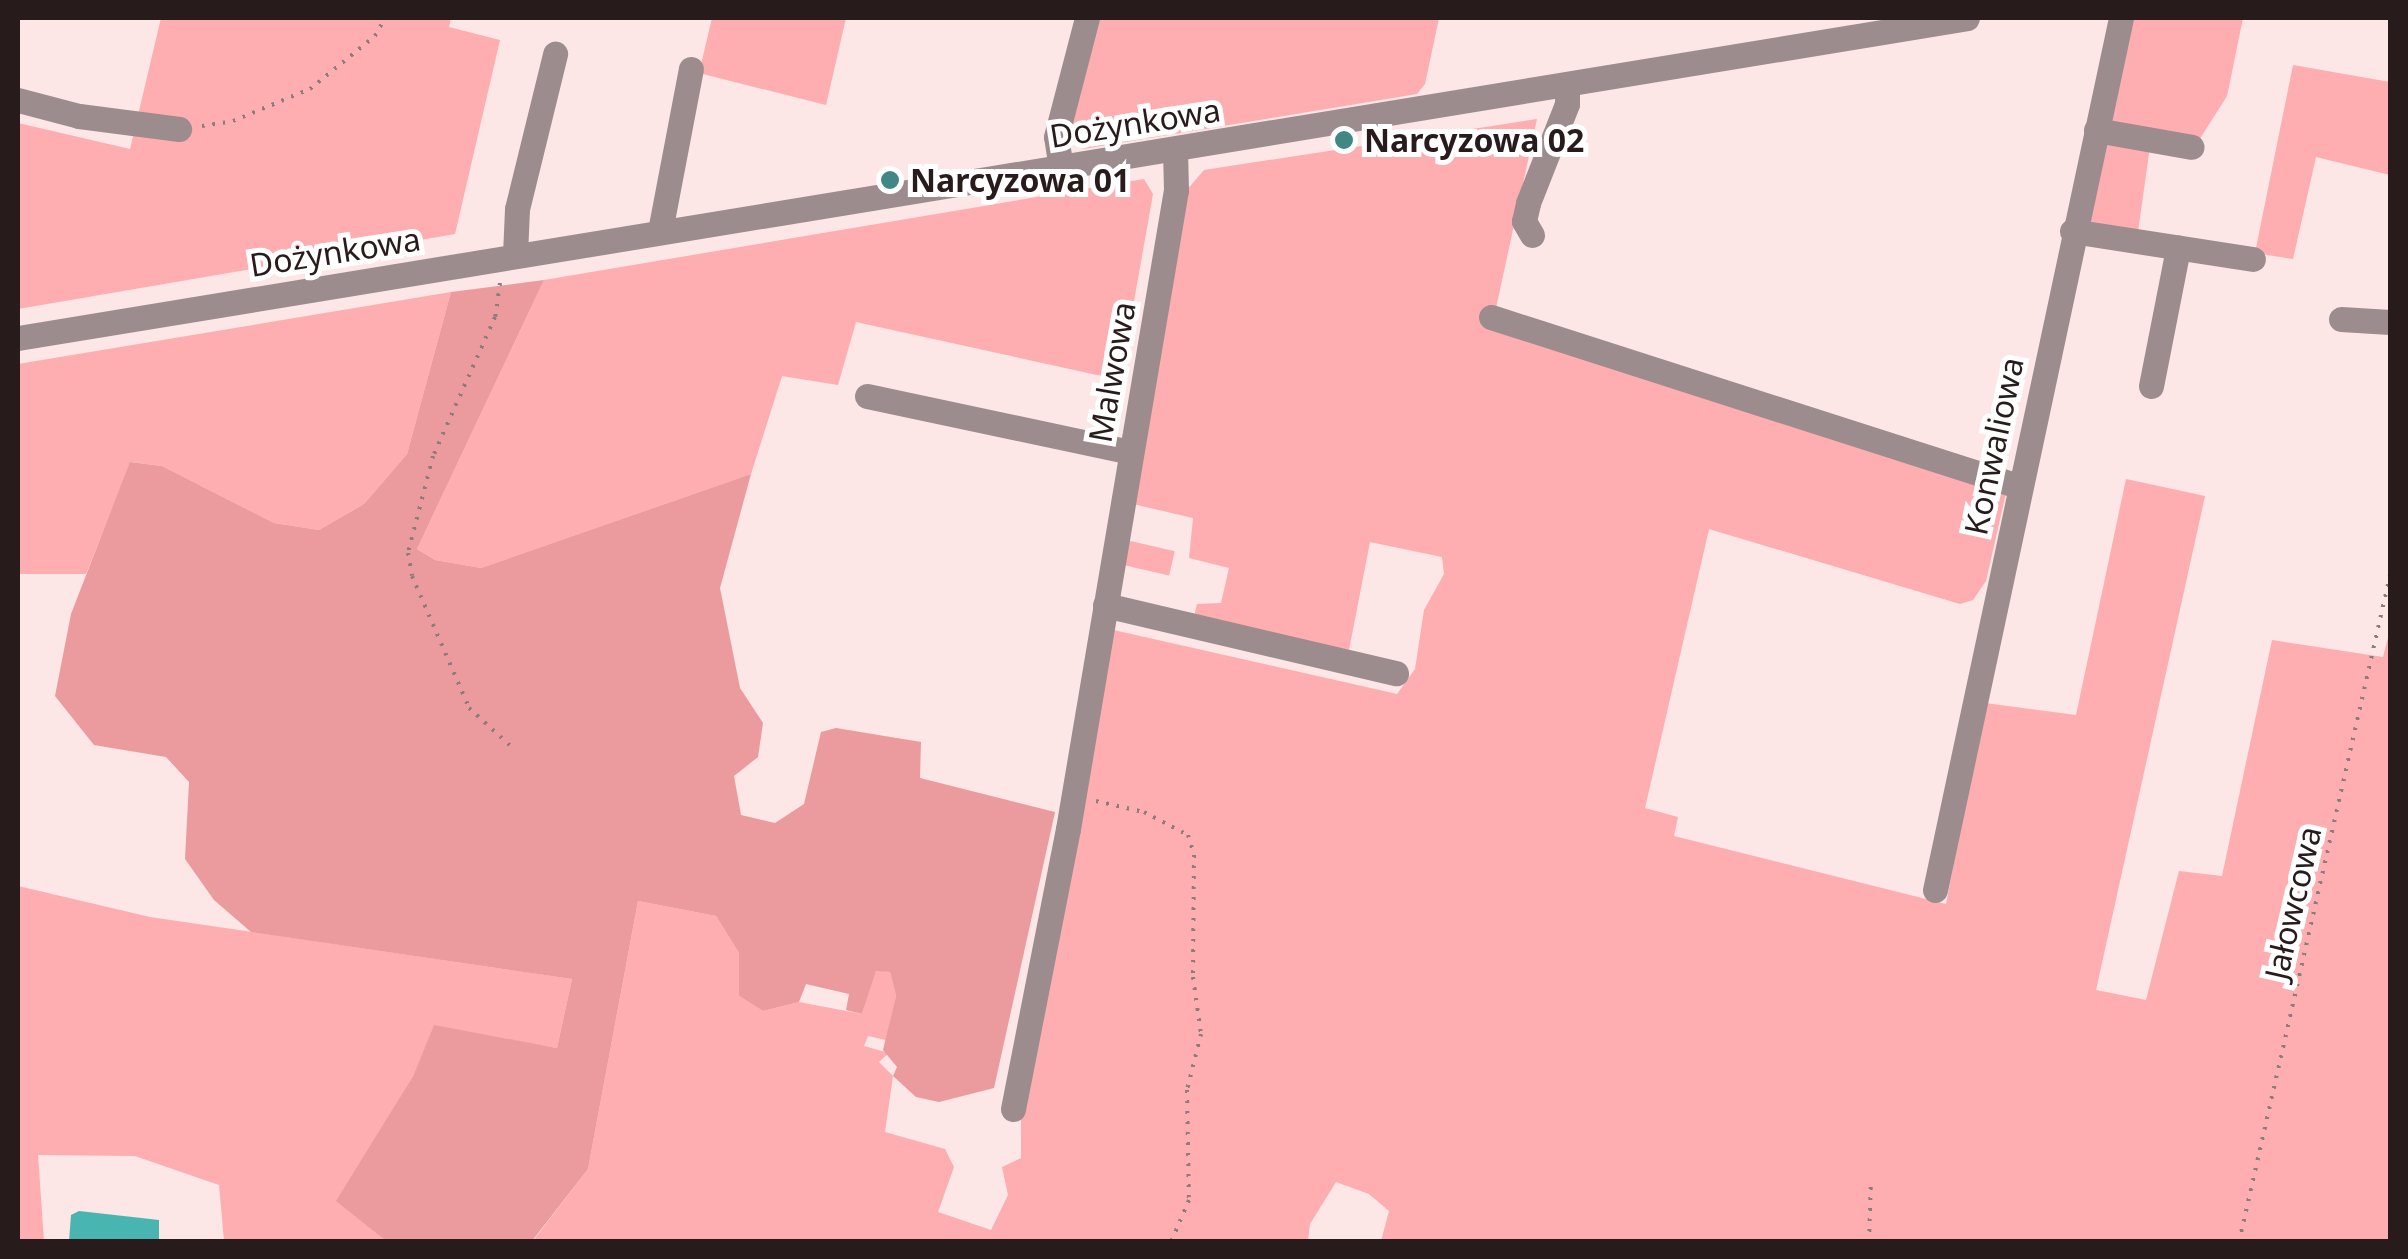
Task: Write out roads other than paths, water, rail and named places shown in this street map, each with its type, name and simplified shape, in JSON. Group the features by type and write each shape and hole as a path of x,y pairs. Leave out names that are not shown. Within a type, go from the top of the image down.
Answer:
{"street":[{"path":"1061,168 1056,138 1087,18"},
{"name":"Dożynkowa","path":"18,338 1967,18"},
{"name":"Konwaliowa","path":"1935,890 2072,231 2121,18"},
{"path":"508,256 555,54"},
{"path":"660,232 690,69"},
{"path":"1532,235 1524,221 1528,203 1567,104 1567,86"},
{"path":"18,100 79,116 179,129"},
{"path":"2096,130 2192,146"},
{"name":"Malwowa","path":"1013,1109 1072,795 1176,190 1176,150"},
{"path":"2072,231 2252,259"},
{"path":"2150,386 2178,248"},
{"path":"1492,317 2018,486"},
{"path":"2342,319 2390,322"},
{"path":"867,396 1131,452"},
{"path":"1105,605 1396,673"}],"water":[{"path":"79,1211 159,1220 159,1241 69,1241 71,1215"}],"place":[{"name":"Narcyzowa 02","path":"1344,140"},
{"name":"Narcyzowa 01","path":"890,180"}]}
